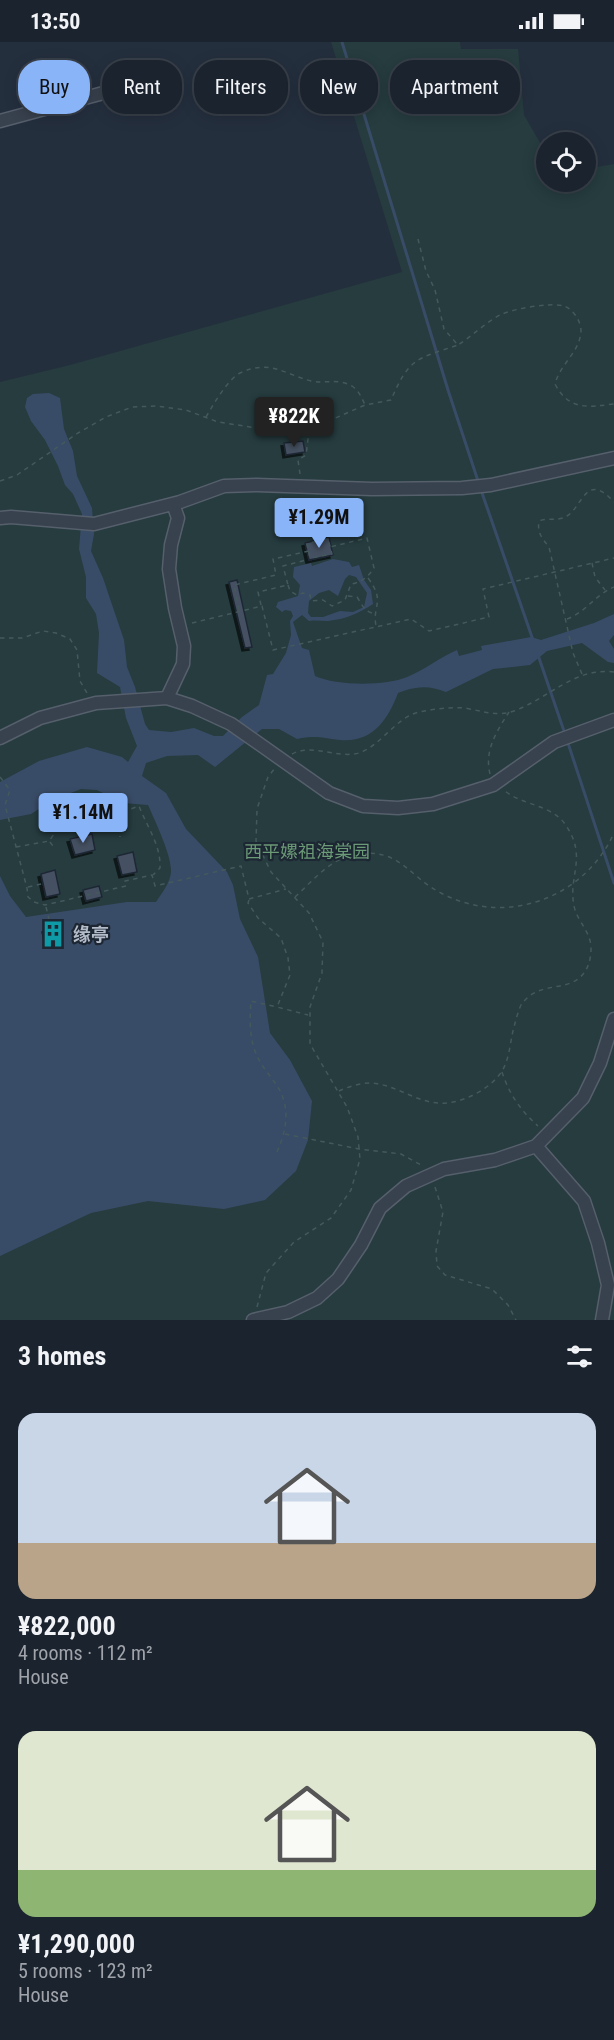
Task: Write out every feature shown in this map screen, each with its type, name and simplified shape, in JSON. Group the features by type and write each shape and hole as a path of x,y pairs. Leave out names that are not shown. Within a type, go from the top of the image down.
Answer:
{"street":[{"path":"0,121 102,93"},
{"path":"0,518 94,524 173,504 224,486 462,488 491,485 614,459"},
{"path":"167,698 183,664 184,645 169,569 171,545 178,518 173,504"},
{"path":"0,738 40,718 96,703 167,698 192,706 231,724 329,793 363,806 398,808 433,804 496,782 554,742 576,732 614,720"},
{"path":"254,1320 288,1312 317,1298 338,1279 361,1245 380,1208 406,1186 444,1169 495,1160 536,1146 583,1098 600,1063 614,1019"},
{"path":"536,1146 584,1201 598,1243 608,1285 602,1320"}],"path":[{"path":"418,239 426,271 435,290 444,329 458,345"},
{"path":"0,481 17,475 71,437 106,417 132,407 156,406 186,410 218,422 257,428 297,427 332,420 365,405 391,400 406,370 424,356 458,345 506,313 546,305 563,305 573,311 579,320 581,330 577,347 558,374 555,384 561,395 572,404 587,407 614,404"},
{"path":"205,417 237,375 252,368 282,369 314,382 334,380 351,385 358,391 365,405"},
{"path":"302,486 298,459 306,455 310,424"},
{"path":"272,485 290,511 326,503 334,488"},
{"path":"582,674 567,626 549,547 540,535 539,521 567,517 582,496 590,491 602,492 614,502"},
{"path":"308,507 317,541"},
{"path":"306,560 283,566 290,591 297,595 303,593 310,595 311,601 323,600 332,606 345,600 351,584 366,578 374,568 367,538 330,547"},
{"path":"328,539 330,547 332,554 310,558 307,544 328,539"},
{"path":"240,611 234,585 276,575 273,559 309,551"},
{"path":"288,585 258,592 273,650 411,619 429,631 489,617 483,589 614,558"},
{"path":"592,564 595,577 605,591"},
{"path":"366,578 375,587 379,603 376,627"},
{"path":"566,620 579,615 605,591 614,587"},
{"path":"347,596 357,597 361,606 368,613 376,614"},
{"path":"179,626 262,606"},
{"path":"0,638 22,638 43,631 70,639 77,650 80,681 96,703"},
{"path":"254,1320 266,1272 294,1242 331,1218 351,1191 360,1159 358,1137 347,1107 310,1044 310,1007 322,973 323,942 309,913 271,872 256,841 257,809 268,777 280,760 296,751 358,753 372,747 392,728 415,713 435,709 463,708 494,714 510,712 540,699 582,674 604,670 614,672"},
{"path":"338,1091 370,1083 396,1090 428,1103 452,1102 476,1093 502,1071 521,1006 534,993 550,987 568,986 582,976 590,962 592,945 574,907 573,884 578,863 574,842 567,825 556,815 538,805 509,794 489,772 488,758 492,743 510,712"},
{"path":"0,777 10,790 5,804 28,897 34,902 45,905 126,886 125,881 158,872 161,857 138,806 109,818 107,822 99,822"},
{"path":"15,847 32,842 49,841 76,807 87,806 99,810 120,829 120,837"},
{"path":"295,898 327,867 342,858 357,854 389,856 407,866 423,882 439,893 458,901 488,908 526,906 550,897 573,884 594,867 614,833"},
{"path":"49,841 55,849"},
{"path":"152,875 155,886 241,866 248,903 258,918 281,939 288,958 290,975 277,1007"},
{"path":"27,888 41,884"},
{"path":"249,899 286,889"},
{"path":"45,905 53,935"},
{"path":"277,1152 285,1134 287,1116 278,1087 254,1048 251,1033 251,1001 310,1015"},
{"path":"502,1071 507,1087 518,1105 548,1135"},
{"path":"285,1134 359,1149 401,1154 419,1164 430,1175 443,1212 436,1251 437,1266 445,1275 492,1289 508,1305 516,1320"}],"green space":[{"name":"西平嫘祖海棠园","path":"331,42 460,42 461,49 518,49 519,60 390,60 390,114 520,114 520,71 524,115 536,136 536,192 596,192 596,167 614,164 614,1320 0,1320 0,382 70,365 402,272 353,114 378,114 378,60 337,60"}],"water":[{"path":"49,393 60,398 64,429 73,451 77,476 92,508 94,534 91,551 103,578 124,640 127,667 149,730 171,732 194,728 214,736 223,736 242,717 259,705 267,675 273,674 286,653 291,635 290,621 293,616 291,611 282,612 276,607 278,602 298,596 300,585 293,577 294,567 311,563 312,566 333,559 349,562 352,567 359,565 364,580 371,590 373,604 340,619 309,621 302,615 293,622 302,648 309,650 315,676 348,683 398,680 414,674 457,650 459,656 482,650 481,646 531,637 541,640 614,614 614,635 609,641 614,649 614,663 608,662 582,643 547,651 530,665 493,669 446,692 422,687 398,693 384,721 370,734 361,738 351,740 314,737 297,739 279,729 262,729 215,767 198,755 167,756 146,763 142,776 166,793 186,829 227,872 233,885 240,919 258,957 270,1033 290,1060 312,1101 308,1140 296,1171 265,1200 224,1209 148,1201 91,1213 0,1256 0,876 10,896 26,917 127,902 156,902 171,872 166,848 148,805 123,803 97,790 81,789 53,800 31,814 0,820 0,782 39,761 87,747 122,757 128,762 137,746 126,718 120,687 97,673 99,633 96,614 86,598 86,577 79,549 82,514 73,494 65,485 45,440 31,421 25,407 27,398 33,394","holes":["349,575 356,577 367,593 364,607 353,612 340,611 323,617 311,617 308,613 309,601 319,593 329,590 338,596 345,579"]}],"building":[{"path":"303,441 305,452 286,455 284,443"},
{"path":"329,537 333,555 309,560 305,543"},
{"path":"237,580 252,647 245,648 229,582"},
{"path":"92,834 95,850 75,855 70,839"},
{"path":"133,852 137,872 122,875 117,856"},
{"path":"55,870 60,894 46,897 41,874"},
{"path":"99,886 102,897 86,901 83,890"},
{"name":"缘亭","path":"58,926 61,939 48,942 45,929"}],"waterway":[{"path":"342,42 479,484"},
{"path":"481,490 533,640"},
{"path":"538,655 565,734"},
{"path":"567,740 614,883"}],"place":[{"name":"缘亭","path":"53,934"}]}
